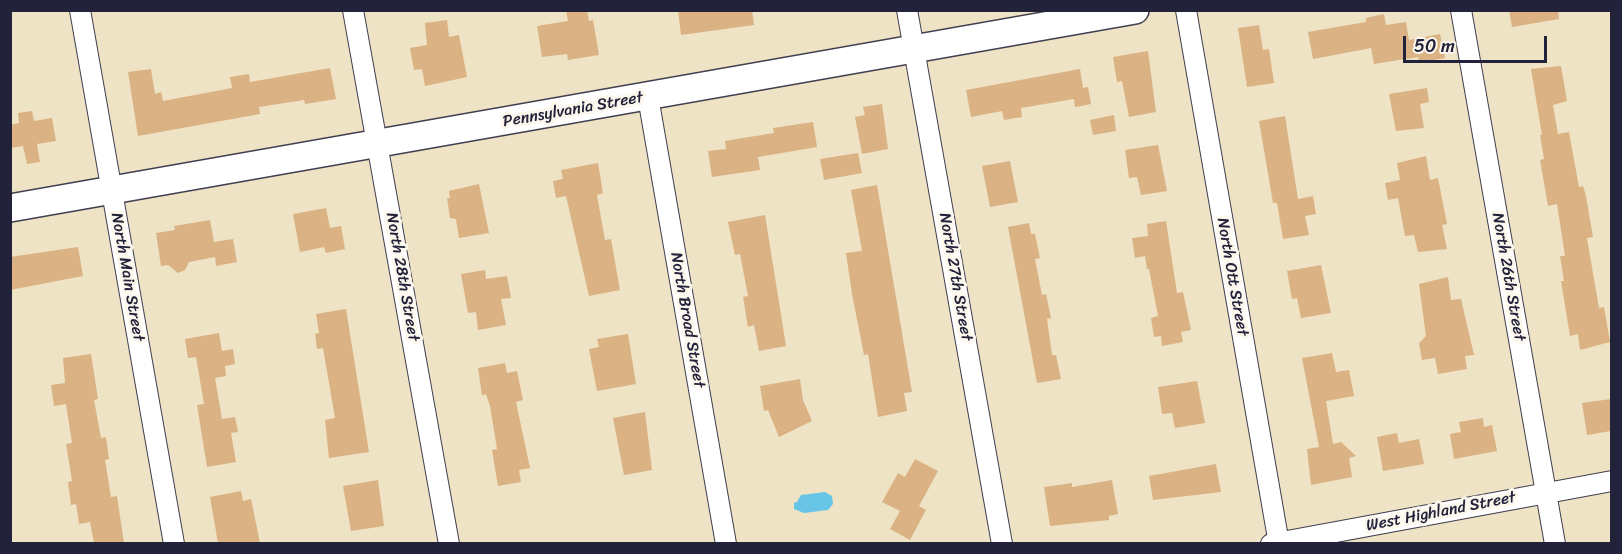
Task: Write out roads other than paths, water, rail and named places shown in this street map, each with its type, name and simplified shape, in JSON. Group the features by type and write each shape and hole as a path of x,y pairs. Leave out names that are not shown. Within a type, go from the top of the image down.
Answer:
{"street":[{"name":"North Main Street","path":"80,10 174,543"},
{"name":"North 28th Street","path":"353,10 449,543"},
{"name":"North 27th Street","path":"907,10 1002,543"},
{"name":"Pennsylvania Street","path":"10,208 914,51 1135,10"},
{"name":"North Ott Street","path":"1186,10 1276,543"},
{"name":"North 26th Street","path":"1461,10 1555,543"},
{"name":"North Broad Street","path":"648,97 726,543"},
{"name":"West Highland Street","path":"1276,543 1611,481"}],"water":[{"path":"825,492 832,496 833,504 828,510 804,513 794,509 794,503 801,495"}]}
